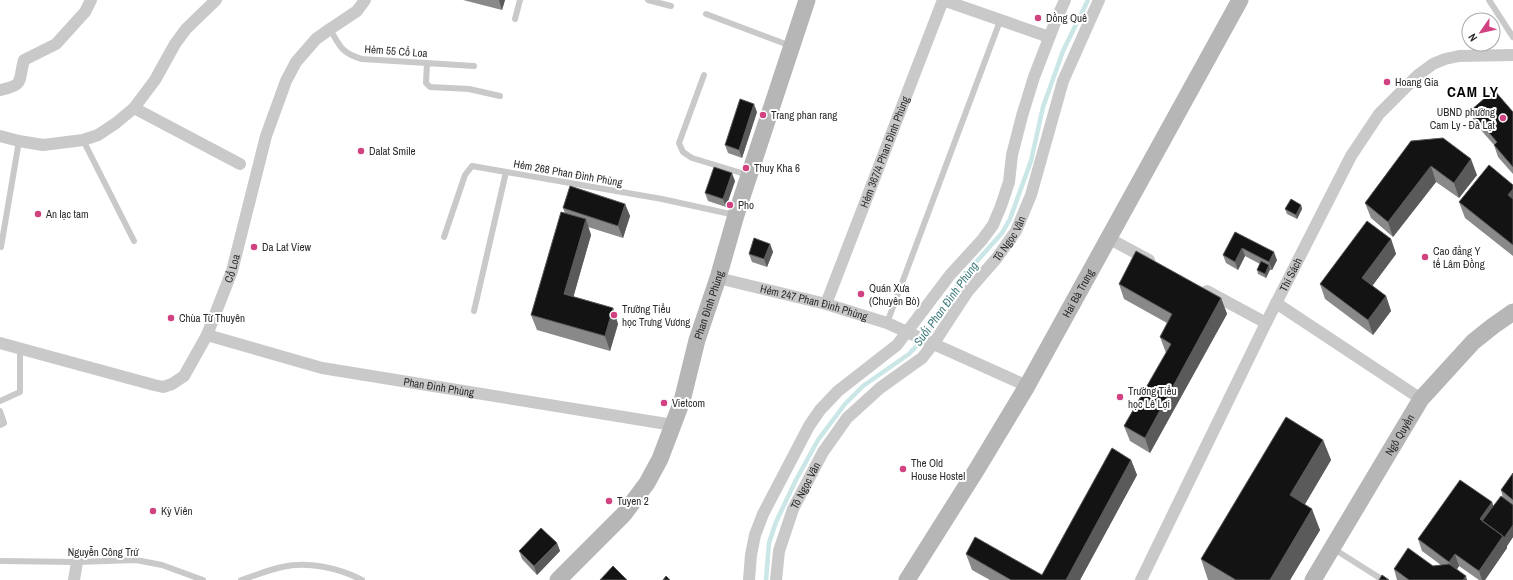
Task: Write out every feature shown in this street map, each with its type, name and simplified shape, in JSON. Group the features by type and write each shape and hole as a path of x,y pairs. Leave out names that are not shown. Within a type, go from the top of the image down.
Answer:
{"street":[{"path":"0,90 14,87 20,80 24,60 56,44 85,12 91,0"},
{"path":"0,136 18,141 43,145 83,140 98,135 116,123 134,108 155,80 175,44 186,29 216,0"},
{"name":"Cổ Loa","path":"0,343 154,385 163,386 172,384 184,376 207,335 232,271 266,136 286,81 296,62 305,50 330,28 357,11 365,0"},
{"name":"Phan Đình Phùng","path":"558,580 624,514 647,483 660,459 682,401 697,340 718,278 736,215 807,0"},
{"path":"943,0 1049,37"},
{"name":"Hẻm 367/4 Phan Đình Phùng","path":"826,304 943,0"},
{"name":"Tô Ngọc Vân","path":"749,580 754,535 766,507 809,426 820,410 838,391 893,350 909,333 950,275 982,240 993,225 1009,182 1012,155 1022,116 1049,37 1065,0"},
{"name":"Tô Ngọc Vân","path":"776,580 779,551 793,509 823,452 847,418 880,388 922,358 934,343 968,292 996,259 1016,231 1031,195 1063,81 1099,0"},
{"name":"Hai Bà Trưng","path":"907,580 1027,386 1240,0"},
{"name":"Thi Sách","path":"1141,580 1266,323 1351,156 1379,114 1418,75 1433,64 1445,59 1459,56 1513,55"},
{"path":"134,108 240,164"},
{"path":"1108,238 1161,266"},
{"name":"Hẻm 247 Phan Đình Phùng","path":"718,278 826,304 887,324 934,343 1027,386"},
{"path":"1194,284 1266,323"},
{"path":"1276,303 1421,400"},
{"name":"Ngô Quyền","path":"1313,580 1421,400 1473,342 1513,312"},
{"name":"Phan Đinh Phùng","path":"207,335 322,368 673,425"},
{"path":"74,580 77,562"}],"lane":[{"path":"515,20 520,0"},
{"path":"648,0 671,6"},
{"path":"1489,0 1513,37"},
{"path":"706,14 791,46"},
{"path":"887,324 1000,21"},
{"name":"Hẻm 55 Cổ Loa","path":"330,28 343,51 351,56 372,60 474,66"},
{"path":"427,63 426,83 430,87 468,89 500,96"},
{"path":"704,75 679,143 683,152 692,158 749,175"},
{"path":"83,140 134,241"},
{"path":"1,247 18,141"},
{"name":"Hẻm 268 Phan Đình Phùng","path":"444,236 465,174 472,166 662,199 736,215"},
{"path":"474,311 506,172"},
{"path":"0,401 20,392 20,348"},
{"path":"0,412 4,423 0,425"},
{"path":"1332,548 1383,580"},
{"name":"Nguyễn Công Trứ","path":"0,561 77,562 136,560 162,565 203,580"},
{"path":"241,580 283,567 304,564 347,572 362,580"}],"building":[{"path":"1494,90 1513,112 1513,167 1494,145 1497,142 1470,111"},
{"path":"740,99 754,104 739,150 725,145"},
{"path":"1443,138 1471,159 1454,183 1431,166 1388,222 1365,203 1411,141"},
{"path":"1489,165 1513,185 1513,189 1508,195 1513,199 1513,245 1459,202"},
{"path":"714,167 732,173 723,199 705,193"},
{"path":"570,186 625,204 618,226 563,208"},
{"path":"1291,199 1301,205 1296,215 1285,209"},
{"path":"561,212 586,219 564,294 613,308 605,336 531,315"},
{"path":"1367,221 1391,239 1362,278 1386,296 1368,320 1320,284"},
{"path":"1235,232 1274,252 1269,262 1242,248 1235,262 1223,255"},
{"path":"754,238 770,244 764,259 749,254"},
{"path":"1136,251 1221,298 1145,438 1124,426 1171,344 1160,337 1172,314 1119,284"},
{"path":"1261,261 1269,265 1265,274 1257,270"},
{"path":"1286,417 1323,440 1290,495 1312,509 1270,580 1236,580 1201,559"},
{"path":"1112,448 1131,460 1066,580 1011,580 966,554 975,537 1042,575"},
{"path":"1513,473 1513,500 1501,490"},
{"path":"1460,480 1492,502 1480,519 1503,536 1479,571 1455,554 1449,562 1418,539"},
{"path":"1501,496 1513,505 1513,525 1504,538 1482,521"},
{"path":"541,528 557,543 534,566 519,551"},
{"path":"1408,548 1433,566 1449,564 1466,576 1463,580 1409,580 1394,569"},
{"path":"613,566 627,580 600,580"},
{"path":"1382,575 1389,580 1379,580"},
{"path":"666,576 670,580 663,580"}],"waterway":[{"name":"Suối Phan Đình Phùng","path":"766,580 769,543 776,522 796,480 818,440 845,404 863,386 909,354 923,339 962,278 1002,233 1010,219 1031,161 1043,107 1063,51 1088,0"}],"place":[{"name":"Dồng Quê","path":"1038,18"},
{"name":"Hoang Gia","path":"1387,82"},
{"name":"Trang phan rang","path":"763,115"},
{"name":"UBND phường Cam Ly - Đà Lạt","path":"1503,118"},
{"name":"Dalat Smile","path":"361,151"},
{"name":"Thuy Kha 6","path":"746,168"},
{"name":"Pho","path":"730,205"},
{"name":"An lạc tam","path":"38,214"},
{"name":"Da Lat View","path":"254,247"},
{"name":"Cao đẳng Y tế Lâm Đồng","path":"1425,257"},
{"name":"Quán Xưa (Chuyên Bò)","path":"861,294"},
{"name":"Trường Tiểu học Trưng Vương","path":"614,315"},
{"name":"Chùa Từ Thuyên","path":"171,318"},
{"name":"Trường Tiểu học Lê Lợi","path":"1120,397"},
{"name":"Vietcom","path":"664,403"},
{"name":"The Old House Hostel","path":"903,469"},
{"name":"Tuyen 2","path":"609,501"},
{"name":"Kỳ Viên","path":"153,511"}],"district":[{"name":"CAM LY","path":"1473,92"}]}
